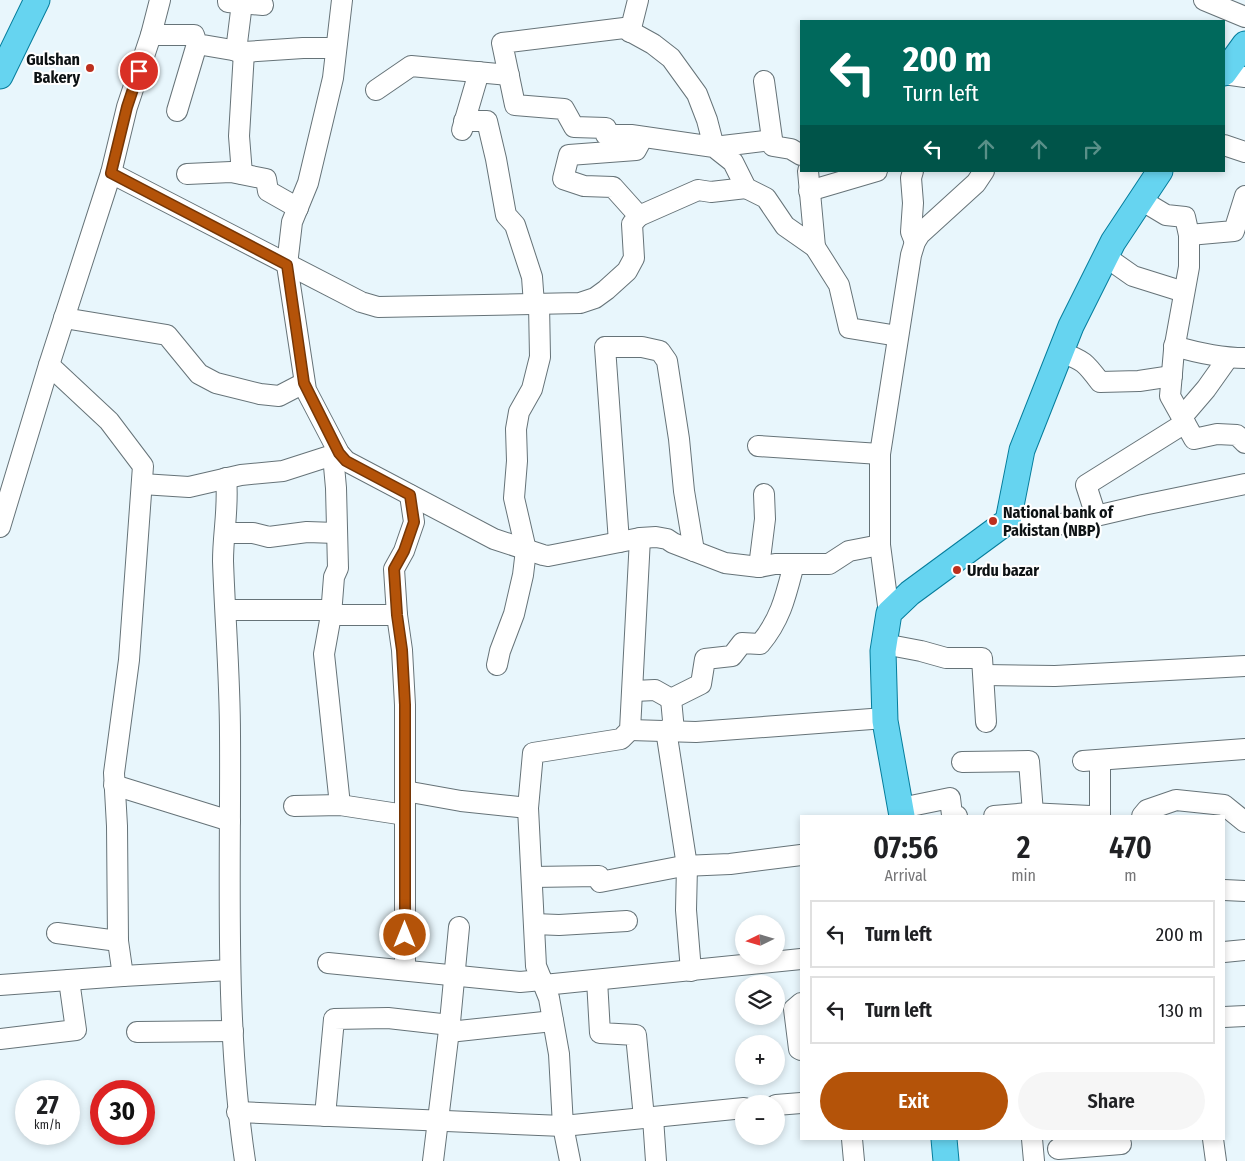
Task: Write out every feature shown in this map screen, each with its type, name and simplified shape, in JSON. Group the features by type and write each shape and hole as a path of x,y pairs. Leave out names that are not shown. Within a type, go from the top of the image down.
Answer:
{"main road":[{"path":"1,69 37,0"},
{"path":"1225,73 1245,44"},
{"path":"901,812 885,718 883,684 884,644 889,613 910,593 1008,521 1022,450 1071,326 1114,242 1159,172"},
{"path":"944,1140 946,1161"}],"street":[{"path":"0,527 49,364 111,173 127,107 151,35 160,0"},
{"path":"340,805 324,654 332,613 334,576 338,568 336,454 304,383 287,265 292,222 308,183 333,78 342,0"},
{"path":"630,32 638,0"},
{"path":"1204,0 1245,17"},
{"path":"242,174 239,136 240,51 235,2 263,6"},
{"path":"746,188 733,162 714,147 708,120 698,94 671,58 653,44 624,28 502,43 515,105 564,109 574,127 606,128 606,136 642,137 714,147 772,140"},
{"path":"151,35 194,35 197,44 177,111"},
{"path":"197,44 240,51 336,48"},
{"path":"376,90 411,66 509,74"},
{"path":"479,72 463,125 487,121 496,158 506,216 515,225 532,277 540,357 532,388 519,412 516,429 517,461 514,498 526,550 523,575 514,614 500,651 497,665"},
{"path":"1225,74 1245,77"},
{"path":"764,81 773,146 791,149 800,154"},
{"path":"639,216 614,187 584,186 563,179 569,155 636,150 642,137"},
{"path":"1225,145 1245,152"},
{"path":"187,174 231,172 266,179 268,191 298,208"},
{"path":"808,172 815,247"},
{"path":"809,191 874,172"},
{"path":"889,613 880,545 880,454 911,255 920,234 976,183 983,172"},
{"path":"111,173 287,265 361,302 378,307 580,303 595,298 626,271 634,258 632,224 639,216 698,190 711,192 746,188 766,198 785,226 815,247 839,285 849,328 898,336"},
{"path":"910,174 913,203 911,232 915,242"},
{"path":"1189,234 1234,231 1245,196"},
{"path":"1141,200 1166,215 1185,217 1189,234 1189,267 1174,346 1170,396 1194,439 1217,434 1237,435 1245,443"},
{"path":"1106,257 1133,276 1184,292"},
{"path":"64,318 167,335 199,374 216,383 260,394 279,396 304,383"},
{"path":"619,542 606,346 642,347 660,351 667,361 694,550"},
{"path":"1174,346 1199,353 1237,358"},
{"path":"1061,352 1081,360 1100,382 1139,381 1172,376"},
{"path":"1096,516 1086,485 1184,420 1206,389 1237,358"},
{"path":"49,364 109,421 143,466 129,660 114,773 118,941 123,976"},
{"path":"758,446 880,454"},
{"path":"142,484 189,487 241,475 283,471 336,454"},
{"path":"336,454 494,539 548,556 640,538 656,537 667,539 725,562 759,567 775,564 829,564 849,551 880,545"},
{"path":"226,478 228,498 223,559 230,732 230,970 237,1112 245,1161"},
{"path":"1008,521 1053,526 1245,484"},
{"path":"759,567 764,519 764,494"},
{"path":"405,970 405,705 394,569 404,551 414,522 410,495"},
{"path":"225,533 253,533 269,537 307,532 336,533"},
{"path":"570,1161 563,1126 558,1054 549,998 536,966 528,808 534,753 621,739 630,730 634,690 640,538"},
{"path":"670,699 701,684 705,659 732,656 742,643 760,644 771,630 784,604 794,564"},
{"path":"226,610 397,615"},
{"path":"884,644 921,650 946,658 982,658 986,722"},
{"path":"984,675 1055,676 1245,666"},
{"path":"634,690 655,690 670,699"},
{"path":"670,699 670,730 687,866 686,910 690,971"},
{"path":"630,730 696,732 885,718"},
{"path":"1100,815 1091,761 1245,749"},
{"path":"962,762 1029,761 1033,813"},
{"path":"114,784 230,821"},
{"path":"405,791 461,802 528,808"},
{"path":"901,812 950,798 952,815"},
{"path":"1143,815 1147,810 1176,800 1224,806 1245,822"},
{"path":"294,806 340,805 405,815"},
{"path":"1007,815 1033,813 1071,815"},
{"path":"532,877 599,876 600,882 687,866 730,864 800,855"},
{"path":"1225,890 1245,891"},
{"path":"534,924 559,925 627,921"},
{"path":"433,1161 459,928"},
{"path":"57,932 118,941"},
{"path":"1225,952 1245,950"},
{"path":"328,963 543,983 690,971 800,958"},
{"path":"0,985 230,970"},
{"path":"0,1039 76,1030 69,980"},
{"path":"597,980 600,1033 636,1035 656,1161"},
{"path":"800,1004 794,1009 800,1049"},
{"path":"1225,1017 1245,1016"},
{"path":"325,1116 334,1019 388,1018 449,1029 553,1021"},
{"path":"137,1032 233,1031"},
{"path":"785,1104 800,1103"},
{"path":"237,1112 563,1126 735,1109"},
{"path":"852,1140 854,1161"},
{"path":"1032,1140 1034,1161"},
{"path":"1214,1140 1216,1161"},
{"path":"1058,1149 1122,1148"}],"place":[{"name":"Gulshan Bakery","path":"90,68"},
{"name":"National bank of Pakistan (NBP)","path":"993,521"},
{"name":"Urdu bazar","path":"957,570"}],"route":[{"path":"139,71 127,107 111,173 287,265 304,383 339,453 346,461 410,495 414,522 404,551 394,569 405,705 405,935"}]}
